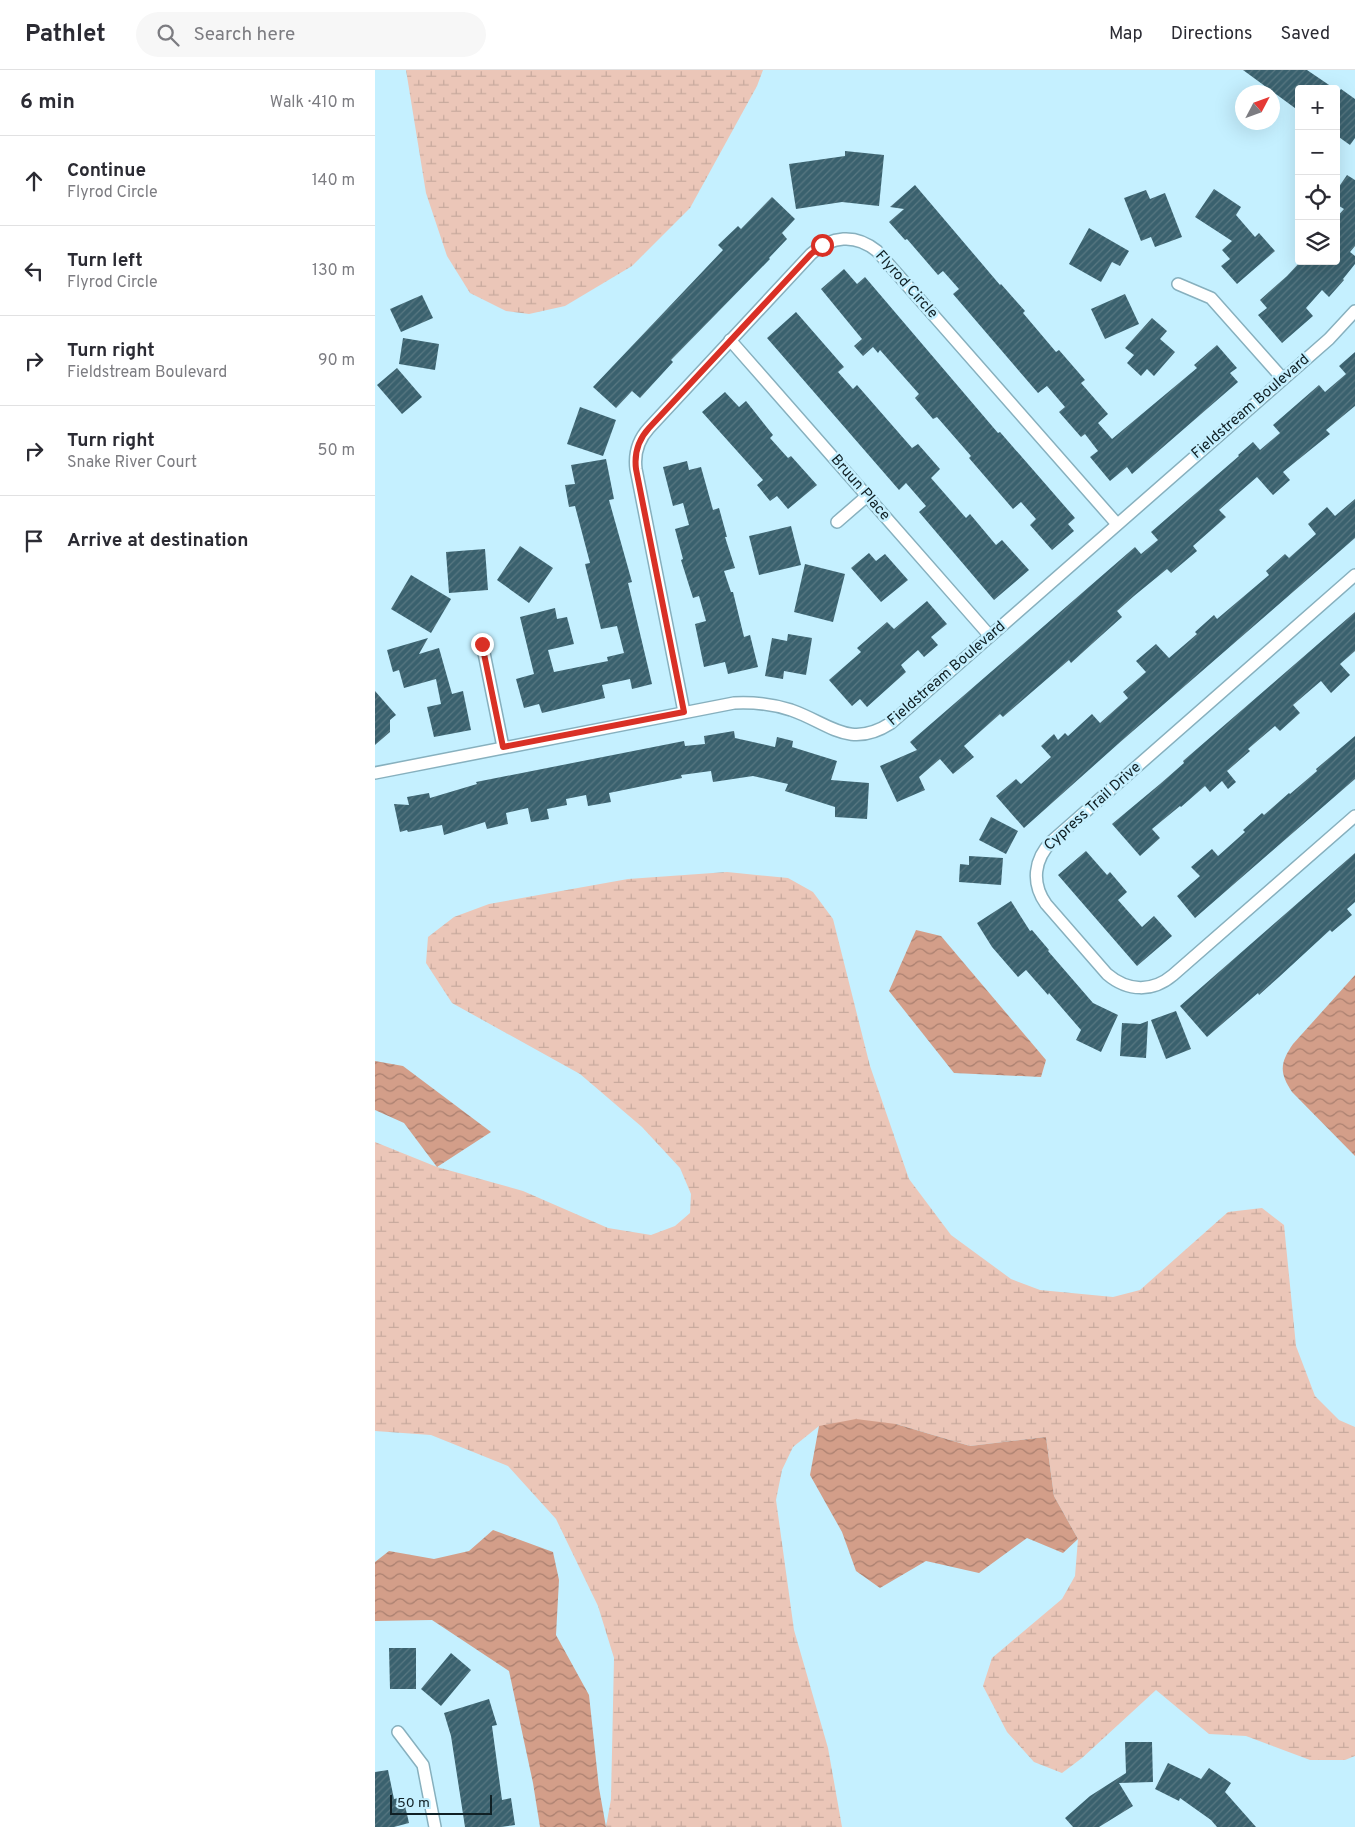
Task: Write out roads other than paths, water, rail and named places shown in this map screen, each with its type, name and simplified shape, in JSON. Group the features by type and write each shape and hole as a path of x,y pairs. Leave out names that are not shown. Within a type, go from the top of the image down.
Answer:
{"street":[{"name":"Flyrod Circle","path":"684,712 636,469 635,456 638,444 643,435 730,340 816,249 826,243 842,238 853,239 865,242 877,251 1117,524"},
{"path":"1178,284 1211,298 1283,379"},
{"name":"Fieldstream Boulevard","path":"375,773 734,703 761,704 796,712 841,733 854,736 879,730 891,724 1329,339 1355,311"},
{"name":"Bruun Place","path":"730,340 990,636"},
{"path":"837,522 867,496"},
{"name":"Cypress Trail Drive","path":"1355,575 1052,841 1038,861 1037,884 1040,895 1046,904 1111,978 1128,987 1152,987 1173,975 1355,816"},
{"path":"482,644 503,747"},
{"path":"398,1732 423,1765 435,1827"}],"water":[{"path":"916,930 941,936 1046,1060 1041,1077 954,1073 889,991"},
{"path":"1355,975 1355,1156 1292,1092 1285,1079 1283,1068 1293,1044"},
{"path":"375,1061 403,1066 491,1132 437,1167 404,1123 375,1110"},
{"path":"856,1419 896,1424 970,1446 1046,1437 1054,1496 1078,1539 1063,1553 1027,1538 979,1573 926,1561 880,1588 856,1571 842,1532 810,1475 819,1426"},
{"path":"493,1530 553,1552 559,1580 556,1635 589,1695 599,1788 606,1827 540,1827 533,1783 509,1671 432,1620 375,1621 375,1562 389,1551 434,1559 469,1551"}]}
